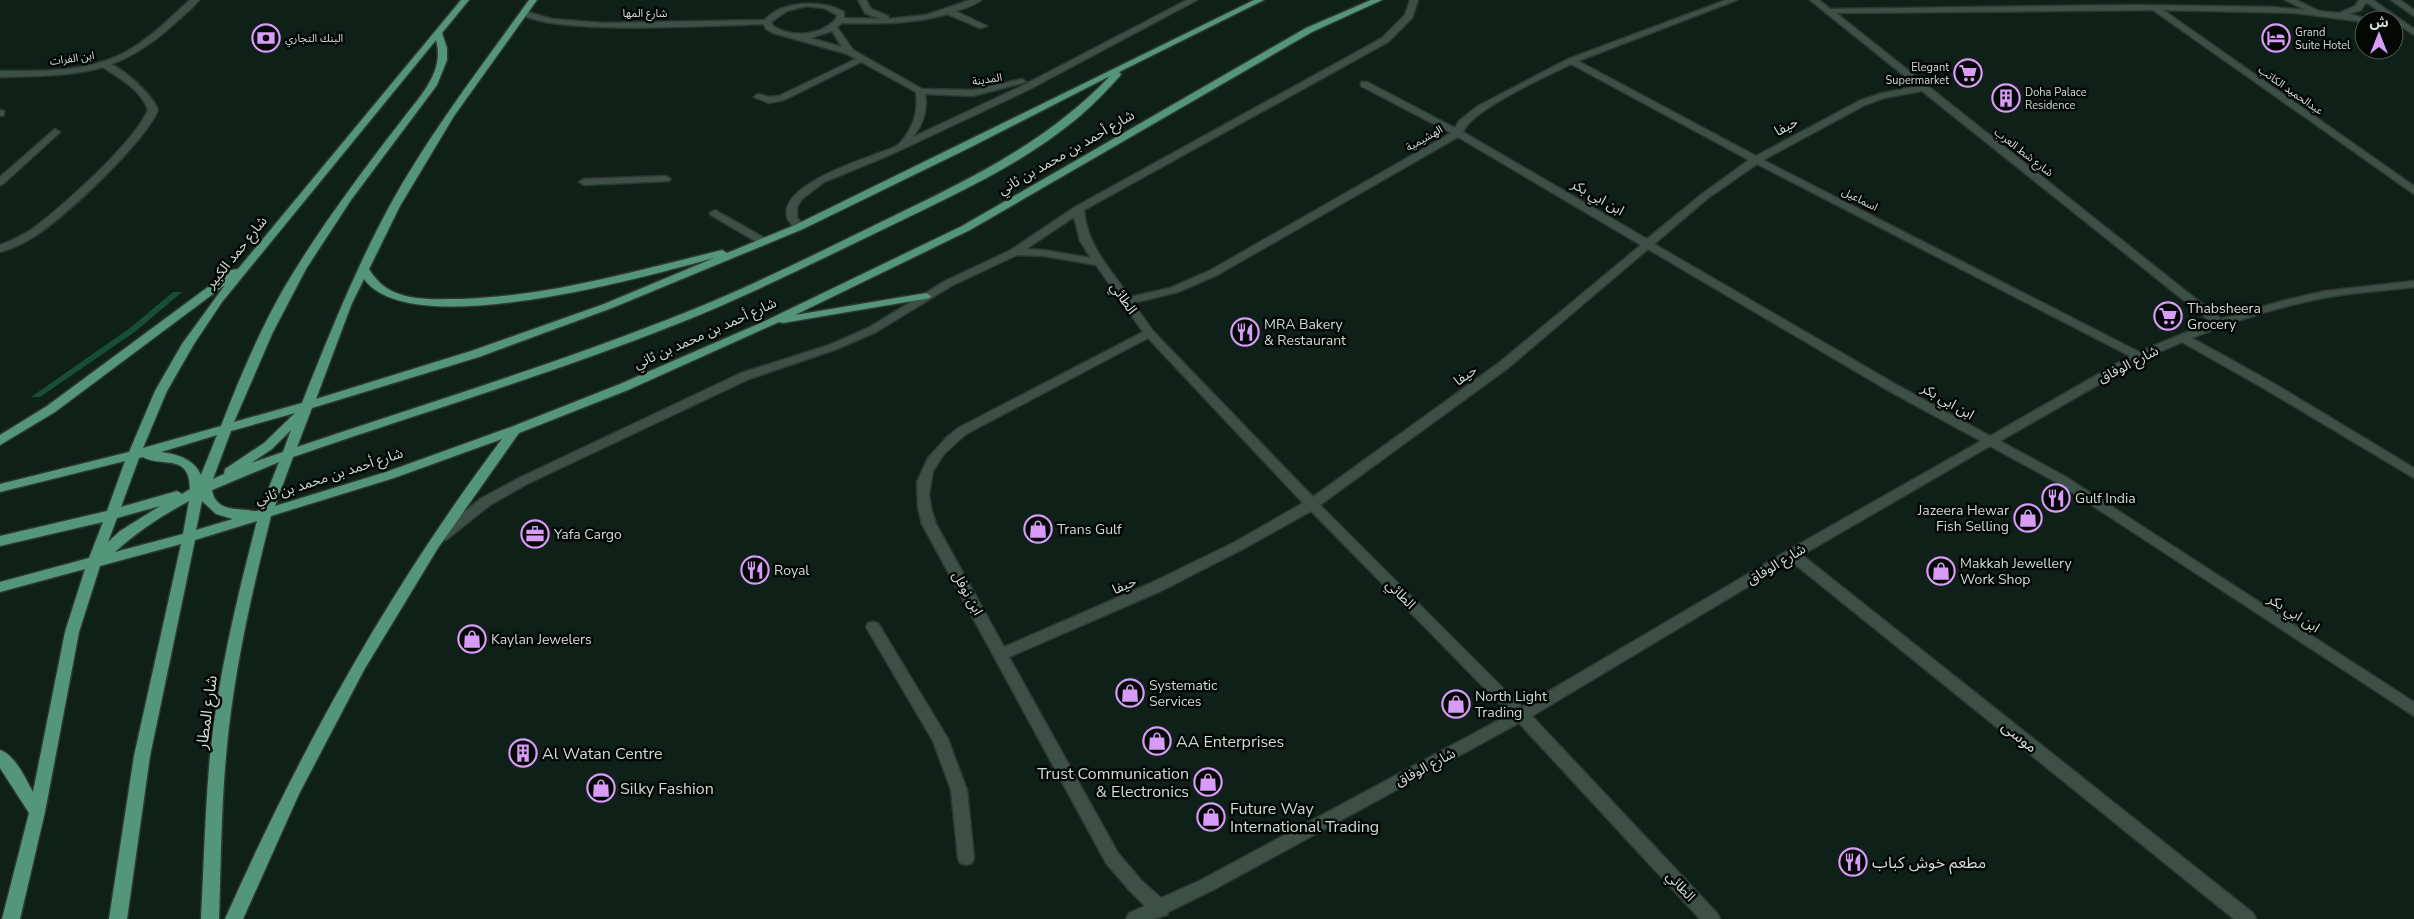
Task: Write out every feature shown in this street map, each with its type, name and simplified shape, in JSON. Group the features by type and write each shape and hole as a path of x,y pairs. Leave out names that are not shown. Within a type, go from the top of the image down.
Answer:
{"main road":[{"name":"شارع حمد الكبير","path":"94,563 134,455 161,390 188,344 218,300 253,259 317,177 465,0"},
{"path":"134,455 163,456 178,460 193,472 200,489 210,504 217,509 238,515 265,514 309,405 328,351 363,268 395,206 450,116 533,0"},
{"path":"0,488 134,455 309,405 544,330 670,282 799,226 966,146 1046,104 1260,0"},
{"name":"شارع أحمد بن محمد بن ثاني","path":"0,587 189,537 390,474 515,430 624,387 768,323 966,228 1309,30 1342,14 1378,0"},
{"path":"118,919 132,817 152,703 200,489 274,318 301,269 334,216 433,85 443,66 444,49 438,33"},
{"path":"0,541 111,515 200,489 288,455 606,347 742,292 930,202 1023,151 1073,117 1123,68"},
{"path":"363,268 371,282 386,293 409,300 422,302 506,301 554,295 604,285 764,242"},
{"path":"0,441 51,409 253,259"},
{"path":"768,323 926,296"},
{"path":"11,919 37,812 72,632 94,563 114,543 139,524 200,489 268,446 309,405"},
{"path":"234,919 260,857 314,746 367,649 475,482 515,430"},
{"name":"شارع المطار","path":"210,919 218,756 226,694 248,581 265,514"},
{"path":"0,757 10,768 37,812"}],"street":[{"name":"ابن الفرات","path":"0,74 78,70 104,64 128,55 142,46 194,0"},
{"path":"862,0 868,11 872,14 900,21"},
{"path":"840,20 900,21 924,19 950,12 976,0"},
{"path":"799,226 792,217 792,207 798,196 809,187 834,173 901,145 1055,73 1194,0"},
{"path":"437,540 485,502 523,481 745,376 832,347 865,333 949,283 1016,252 1079,209 1385,40 1409,16 1414,0"},
{"name":"الهشيمية","path":"1127,301 1174,290 1214,273 1458,133 1462,123 1481,108 1571,61 1734,0"},
{"name":"شارع شط العرب","path":"1814,0 2219,323"},
{"path":"2289,0 2319,13"},
{"path":"2340,15 2358,8 2364,0"},
{"path":"2368,0 2412,32"},
{"path":"2395,0 2414,14"},
{"path":"767,22 771,16 798,3 827,3 841,14 840,20 833,27 823,32 796,36"},
{"path":"1828,11 2155,8 2319,13 2354,18"},
{"name":"عبدالحميد الكاتب","path":"2155,8 2414,191"},
{"path":"950,12 983,26"},
{"name":"شارع المها","path":"524,13 551,20 596,24 767,22"},
{"name":"المدينة","path":"767,22 768,28 774,32 796,36 850,52 861,60 920,91 934,93 981,92 1055,73"},
{"name":"المدينة","path":"833,27 850,52"},
{"path":"758,97 769,100 781,98 861,60"},
{"name":"اسماعيل","path":"1571,61 1756,160 2138,356"},
{"path":"0,249 35,231 90,183 146,127 154,112 152,102 138,88 104,64"},
{"name":"ابن ابي بكر","path":"1364,84 1458,133 1988,442 2031,462 2104,506 2414,710"},
{"name":"حيفا","path":"1002,654 1156,587 1238,546 1312,504 1504,365 1705,196 1756,160 1862,103 1882,96 1922,88"},
{"path":"901,145 920,122 922,103 920,91"},
{"path":"0,182 55,132"},
{"path":"584,182 666,179"},
{"name":"الطائي","path":"1079,209 1080,224 1085,241 1149,333 1312,504 1521,715 1711,919"},
{"path":"715,213 764,242"},
{"path":"1016,252 1044,253 1098,262"},
{"name":"شارع الوفاق","path":"1161,909 1521,715 1792,554 2138,356 2219,323 2286,303 2325,294 2414,284"},
{"name":"ابن نوفل","path":"1149,333 962,431 943,446 928,465 922,484 923,506 929,524 1002,654 1112,858 1161,909"},
{"path":"2183,338 2276,390 2414,474"},
{"name":"موسى","path":"1792,554 2247,919"},
{"path":"872,627 940,739 959,790 966,858"},
{"path":"1136,919 1161,909"}],"green space":[{"path":"173,292 182,292 136,331 40,397 31,397 130,328"}],"place":[{"name":"البنك التجاري","path":"266,38"},
{"name":"Grand Suite Hotel","path":"2276,38"},
{"name":"Elegant Supermarket","path":"1968,73"},
{"name":"Doha Palace Residence","path":"2006,98"},
{"name":"Thabsheera Grocery","path":"2168,316"},
{"name":"MRA Bakery & Restaurant","path":"1245,332"},
{"name":"Gulf India","path":"2056,498"},
{"name":"Jazeera Hewar Fish Selling","path":"2028,518"},
{"name":"Trans Gulf","path":"1038,529"},
{"name":"Yafa Cargo","path":"535,534"},
{"name":"Royal","path":"755,570"},
{"name":"Makkah Jewellery Work Shop","path":"1941,571"},
{"name":"Kaylan Jewelers","path":"472,639"},
{"name":"Systematic Services","path":"1130,693"},
{"name":"North Light Trading","path":"1456,704"},
{"name":"AA Enterprises","path":"1157,741"},
{"name":"Al Watan Centre","path":"523,753"},
{"name":"Trust Communication & Electronics","path":"1208,782"},
{"name":"Silky Fashion","path":"601,788"},
{"name":"Future Way International Trading","path":"1211,817"},
{"name":"مطعم خوش كباب","path":"1853,862"}]}
